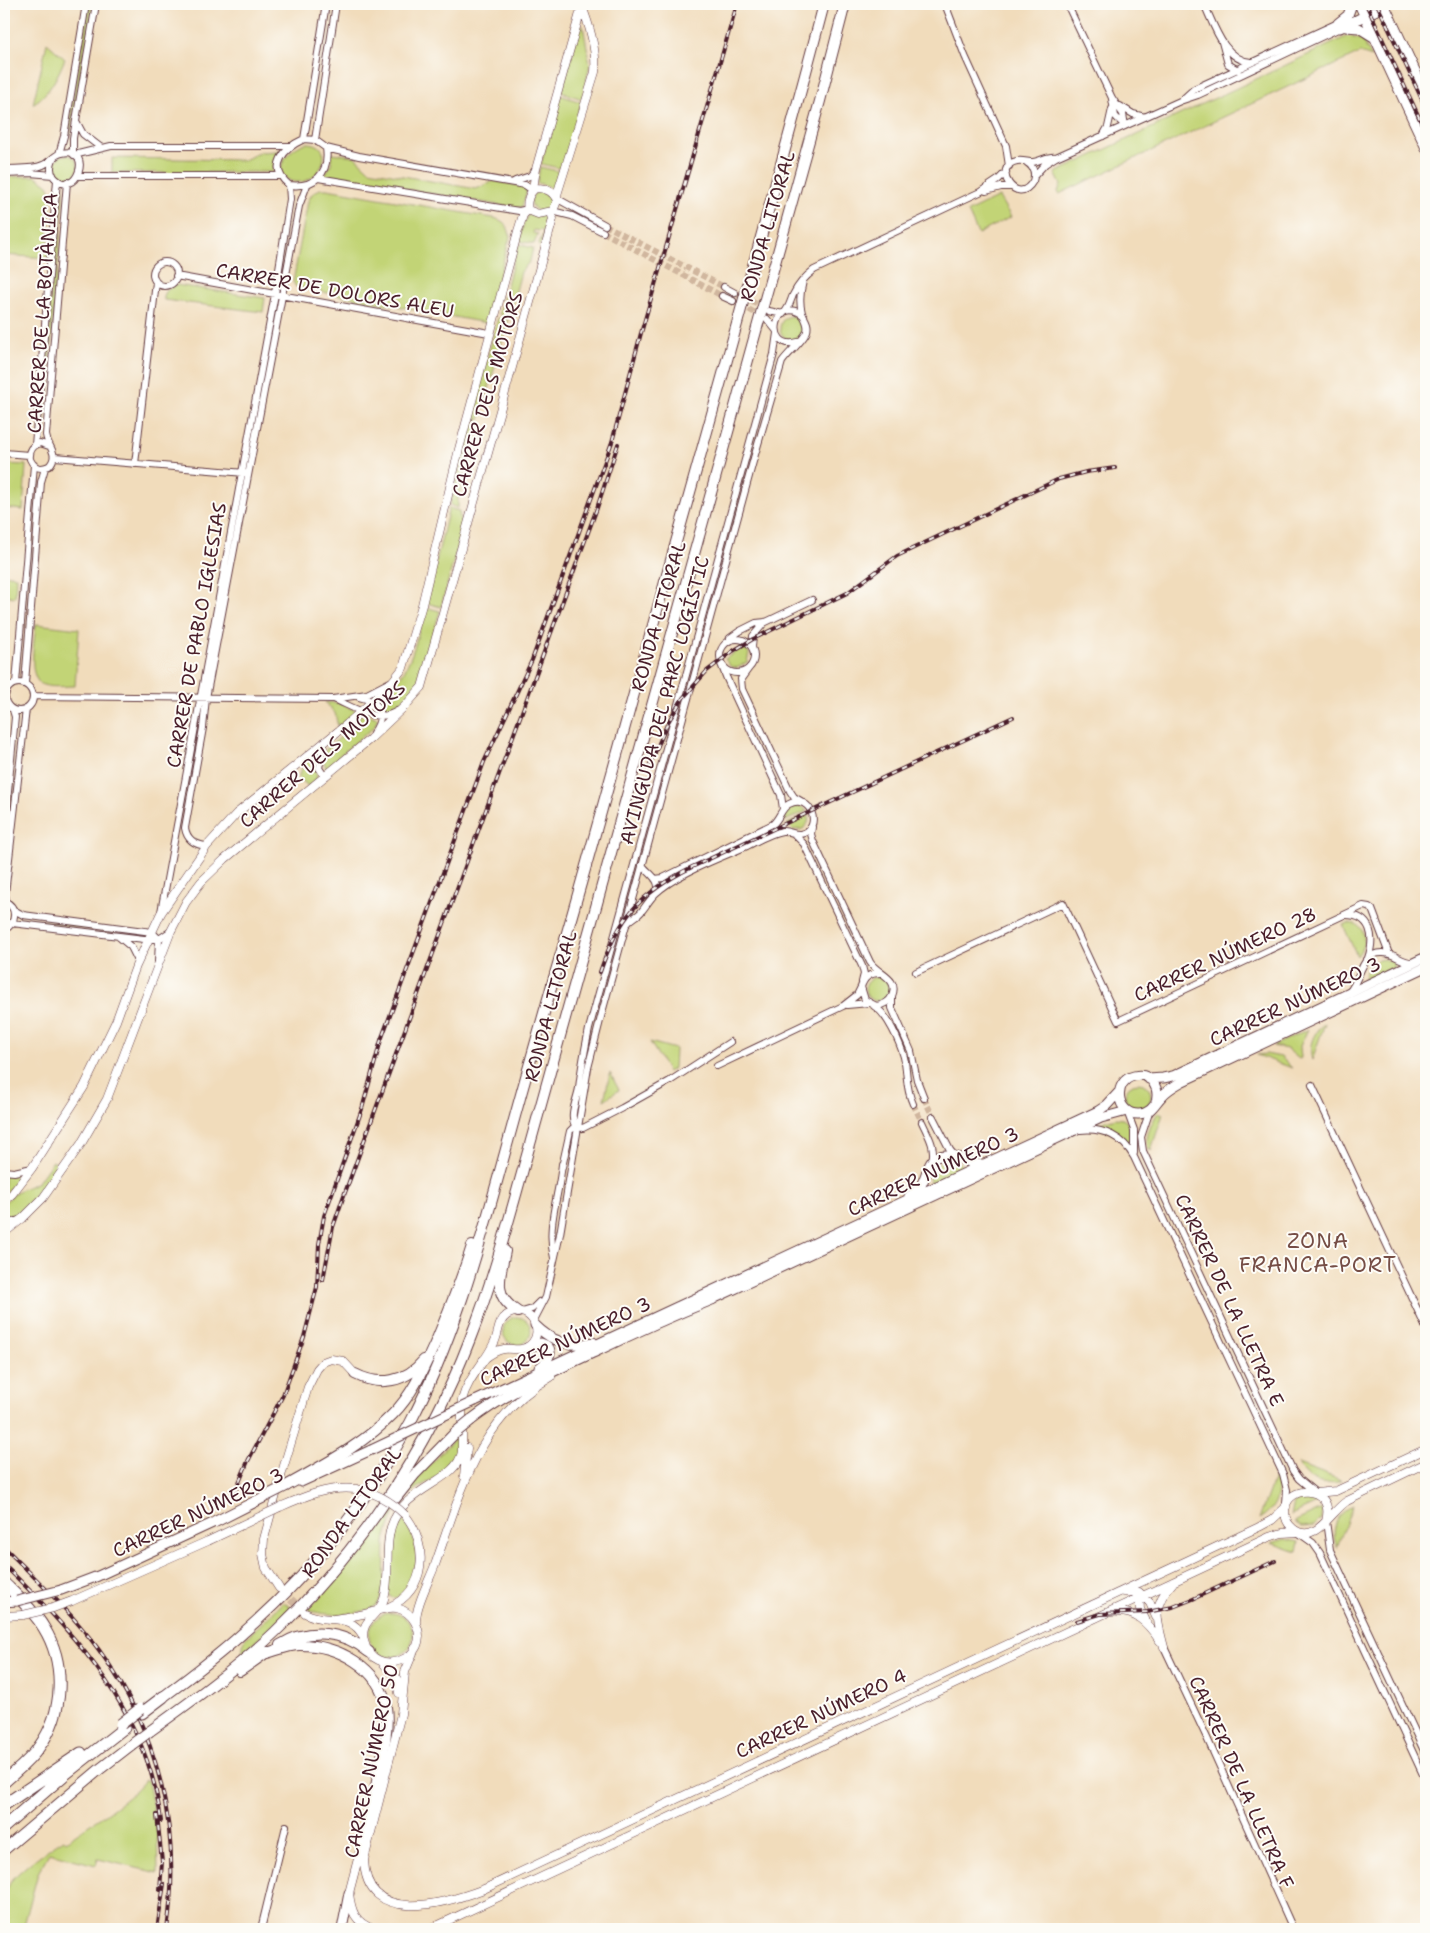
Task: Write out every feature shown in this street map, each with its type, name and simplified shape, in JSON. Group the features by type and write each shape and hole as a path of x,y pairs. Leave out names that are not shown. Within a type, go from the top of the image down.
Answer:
{"highway":[{"name":"RONDA LITORAL","path":"4,1827 122,1726 200,1669 246,1632 290,1588 330,1543 373,1484 408,1425 435,1373 473,1268 755,259 824,4"},
{"name":"RONDA LITORAL","path":"4,1850 92,1775 196,1697 241,1666 304,1603 346,1554 389,1496 408,1468 449,1391 480,1314 517,1191 845,4"},
{"path":"215,1522 286,1488 335,1458 394,1414 414,1386 464,1274 504,1140 513,1122"},
{"path":"517,1191 500,1288 504,1301 508,1306 520,1312"},
{"path":"346,1554 357,1547 414,1474 471,1420 510,1393 535,1379 663,1319 713,1299"},
{"path":"355,1374 382,1382 405,1376 424,1361 437,1338"},
{"path":"4,1583 28,1607 44,1627 56,1658 59,1680 56,1712 45,1739 31,1758 4,1782"},
{"path":"241,1666 284,1642 301,1636 318,1634 334,1634 347,1638 368,1652"},
{"path":"263,1654 298,1645 332,1649 358,1662 375,1681 385,1700 386,1722 374,1798"},
{"path":"4,1806 122,1726"}],"main road":[{"path":"1340,26 1348,15 1352,4"},
{"path":"1359,4 1426,148"},
{"path":"1340,26 1365,16 1385,5 1426,94"},
{"path":"1340,26 1359,28 1375,38"},
{"name":"CARRER NÚMERO 3","path":"1149,1079 1173,1076 1426,957"},
{"name":"CARRER NÚMERO 3","path":"1156,1102 1170,1088 1181,1082 1426,969"},
{"path":"1136,1076 1149,1079 1157,1089 1156,1102 1150,1110 1142,1114 1127,1111 1121,1104 1119,1092 1123,1084 1130,1077 1136,1076"},
{"name":"CARRER NÚMERO 3","path":"286,1488 897,1206 1103,1108 1119,1092"},
{"name":"CARRER NÚMERO 3","path":"713,1299 1071,1132 1112,1114 1127,1111"},
{"path":"897,1206 922,1185 927,1169 932,1161 945,1155 955,1156 973,1165 985,1164"},
{"path":"535,1323 549,1337 567,1344 579,1345 608,1339"},
{"path":"526,1348 540,1343 547,1346 551,1353 548,1361 528,1376"},
{"name":"CARRER NÚMERO 3","path":"4,1602 17,1601 60,1590 98,1576 215,1522"},
{"path":"342,1929 349,1893"}],"street":[{"path":"59,154 64,136 86,4"},
{"path":"4,174 30,173 67,182 72,181 78,176 80,166 74,155 76,121 96,4"},
{"path":"304,139 326,4"},
{"path":"315,140 336,4"},
{"path":"945,4 965,56 1006,146 1006,181 1012,187"},
{"path":"1067,4 1112,98 1121,111 1125,126"},
{"path":"1204,4 1235,67 1240,70 1262,65"},
{"path":"528,209 528,199 533,190 536,169 581,5"},
{"path":"552,212 556,205 556,198 594,72 595,56 585,11 581,5"},
{"path":"1180,101 1194,89 1235,67 1253,62 1340,26"},
{"path":"1034,176 1045,164 1056,157 1180,101 1198,95 1340,26"},
{"path":"1227,53 1253,62"},
{"path":"1217,78 1223,69 1227,53"},
{"path":"1198,95 1211,85 1231,75 1235,67"},
{"path":"1103,136 1108,127 1112,98"},
{"path":"1112,98 1128,111 1145,117"},
{"path":"1112,108 1115,116 1125,126"},
{"path":"76,121 84,134 100,147"},
{"path":"326,148 328,157 325,167 318,178 307,185 289,185 280,176 278,166 281,158 291,146 304,139 315,140 326,148 360,156 525,185 533,190 546,189 556,198 605,225"},
{"path":"4,169 42,166 64,152 74,155 100,147 291,146"},
{"path":"776,332 778,319 803,281 814,270 980,192 998,180 1017,161 1026,162 1042,160 1052,156 1056,157"},
{"path":"53,159 50,169 55,178"},
{"path":"980,192 1001,187 1012,187 1020,190 1027,188 1032,184 1034,176 1032,167 1026,162"},
{"path":"506,182 525,179 536,169"},
{"path":"78,176 280,176"},
{"name":"CARRER DE LA BOTÀNICA","path":"36,445 55,178"},
{"path":"318,178 519,211 528,209 538,214 552,212 572,216 603,232"},
{"name":"CARRER DE LA BOTÀNICA","path":"49,446 46,440 46,428 67,182"},
{"name":"CARRER DE PABLO IGLESIAS","path":"207,846 198,845 191,841 186,835 185,828 203,728 203,698 240,473 290,200 289,185"},
{"name":"CARRER DE PABLO IGLESIAS","path":"161,913 271,364 300,200 307,185"},
{"name":"CARRER DELS MOTORS","path":"4,1201 12,1194 32,1168 84,1087 116,1021 138,962 161,913 207,846 228,822 252,800 373,701 395,680 405,663 422,605 489,333 523,215 528,209"},
{"name":"CARRER DELS MOTORS","path":"4,1233 23,1218 43,1198 65,1168 108,1099 157,963 186,902 201,882 225,859 370,739 406,706 422,686 553,219 552,212"},
{"path":"135,464 156,282 153,271 161,263 171,264 174,267 176,276 172,282 166,286 156,282"},
{"name":"CARRER DE DOLORS ALEU","path":"176,276 489,333"},
{"path":"767,319 786,342 799,342 802,339 808,331 807,321 804,317 800,300 803,281"},
{"path":"724,287 735,293"},
{"path":"722,296 733,301"},
{"path":"770,311 783,314 796,312 804,317"},
{"name":"AVINGUDA DEL PARC LOGÍSTIC","path":"559,1240 553,1235 567,1133 597,1000 774,354 776,332"},
{"path":"266,339 274,342"},
{"name":"AVINGUDA DEL PARC LOGÍSTIC","path":"535,1323 538,1310 545,1300 559,1240 576,1126 588,1068 642,865 778,373 786,356 799,342"},
{"path":"261,363 271,364"},
{"path":"29,455 36,445 42,443 52,449 54,457 51,464 45,468 38,468 34,465"},
{"path":"4,453 29,455"},
{"path":"16,683 34,465 29,455"},
{"path":"54,457 248,474"},
{"path":"25,683 41,482 45,468"},
{"path":"812,600 766,622 756,623 740,631 725,642 720,651 721,664 781,795 784,805 782,825 800,838 804,844 862,966 864,974 862,996 884,1014 902,1054 907,1087 913,1104"},
{"path":"766,622 753,636 754,659 742,679 743,692 790,791 794,797 807,804 812,811 814,820 811,834 813,841 873,968 892,982 894,991 892,1008 911,1051 916,1080 924,1098"},
{"path":"725,642 740,638 747,642 753,650"},
{"path":"721,664 727,670 736,673 749,668"},
{"path":"34,696 333,699 357,697 367,694 395,680"},
{"path":"16,683 25,683 30,687 34,696 32,704 20,711 13,710 8,706 4,696 9,687 16,683"},
{"path":"357,697 373,701 379,707 381,717 378,727 370,739"},
{"path":"333,699 381,717 392,714 406,706"},
{"path":"26,709 5,901 14,910 23,915 150,935 159,939"},
{"path":"4,834 15,718 13,710"},
{"path":"324,742 319,768 325,777"},
{"path":"655,879 663,878 773,824 791,802 802,802"},
{"path":"626,925 640,913 656,894 670,883 774,834 783,831 804,833 812,825"},
{"path":"642,865 659,886 656,894"},
{"name":"CARRER NÚMERO 28","path":"916,972 1062,903 1118,1021 1363,906 1370,907 1389,954"},
{"path":"12,923 14,910"},
{"path":"1344,915 1356,916 1368,925 1372,940 1368,959"},
{"path":"4,930 12,923 21,922 118,936 150,935"},
{"path":"159,939 171,931"},
{"path":"118,936 131,947 138,962"},
{"path":"157,963 159,939"},
{"path":"1343,996 1353,987 1362,966 1368,959 1378,954 1389,954 1403,961 1417,962"},
{"path":"717,1066 843,1006 857,995 870,975 880,973"},
{"path":"843,1006 881,1005 886,1003 892,996"},
{"path":"576,1126 583,1128 622,1108 670,1081 730,1042"},
{"name":"AVINGUDA DEL PARC LOGÍSTIC","path":"576,1126 572,1118 580,1075"},
{"path":"1312,1085 1426,1328"},
{"name":"CARRER DE LA LLETRA E","path":"1150,1110 1141,1137 1143,1151 1293,1471 1299,1479 1316,1493"},
{"name":"CARRER DE LA LLETRA E","path":"1127,1111 1134,1130 1134,1150 1137,1162"},
{"path":"933,1117 955,1156"},
{"path":"922,1122 933,1144 934,1154 932,1161"},
{"name":"AVINGUDA DEL PARC LOGÍSTIC","path":"562,1167 570,1131 576,1126"},
{"name":"CARRER DE LA LLETRA E","path":"1071,1132 1094,1130 1113,1135 1128,1147 1137,1162 1283,1474 1287,1490 1286,1507"},
{"path":"4,1171 14,1172 32,1168"},
{"name":"AVINGUDA DEL PARC LOGÍSTIC","path":"554,1258 550,1237 557,1200"},
{"path":"4,1225 23,1218"},
{"path":"363,1636 364,1625 376,1612 384,1596 389,1539 393,1521 414,1495 445,1476 455,1467 462,1456 459,1432 464,1392 471,1377 494,1345 503,1319 507,1315 527,1312 535,1307 546,1293"},
{"path":"305,1612 318,1618 352,1623 363,1636 368,1652 382,1661 393,1663 402,1660 415,1648 419,1636 416,1612 427,1588 456,1507 484,1441 506,1412 529,1392 552,1377 713,1299"},
{"path":"484,1360 494,1352 526,1348 536,1336 535,1323 530,1316 520,1312"},
{"path":"498,1330 501,1342 510,1349"},
{"path":"279,1588 266,1568 263,1554 264,1539 308,1387 317,1369 327,1360 335,1359 342,1361 355,1374"},
{"path":"456,1507 467,1460 459,1432"},
{"path":"1426,1449 1336,1491 1297,1493 1292,1496 1286,1507 1285,1516 1288,1522 1313,1543 1320,1553 1426,1781"},
{"path":"1298,1532 1308,1534 1318,1530 1337,1508 1347,1501 1426,1463"},
{"name":"CARRER NÚMERO 3","path":"4,1616 23,1615 54,1608 208,1541 280,1507 321,1491 339,1488 369,1492 387,1500 405,1515 413,1526 418,1538 421,1568 418,1580 401,1601 388,1608"},
{"path":"1316,1493 1326,1504 1328,1515 1326,1521 1327,1540 1330,1550 1426,1755"},
{"name":"CARRER NÚMERO 4","path":"367,1880 373,1891 383,1899 405,1905 421,1905 458,1898 484,1889 1259,1527 1272,1520 1286,1507"},
{"name":"CARRER NÚMERO 4","path":"430,1929 1109,1612 1140,1595 1175,1581 1269,1537 1282,1533 1298,1532"},
{"path":"1147,1579 1140,1595 1140,1609 1147,1623 1164,1646"},
{"path":"1156,1619 1162,1597 1175,1581"},
{"path":"1118,1593 1134,1591 1152,1607 1164,1646"},
{"path":"334,1619 396,1608 405,1611 416,1624"},
{"path":"1109,1612 1129,1613 1147,1623"},
{"name":"CARRER DE LA LLETRA F","path":"1164,1646 1208,1738 1293,1929"},
{"name":"CARRER NÚMERO 50","path":"367,1880 364,1869 365,1853 401,1714 405,1672 415,1648"},
{"name":"CARRER NÚMERO 50","path":"349,1893 393,1732 398,1701 396,1677 382,1661"},
{"path":"261,1929 286,1826"},
{"path":"349,1893 350,1906 354,1916 365,1926 374,1929"}],"green space":[{"path":"89,4 93,4 70,135 67,135"},
{"path":"580,25 583,26 590,64 582,99 561,92"},
{"path":"1348,36 1362,40 1372,57 1360,53 1059,194 1058,191 1061,185 1055,173"},
{"path":"47,43 65,59 49,89 33,104"},
{"path":"560,95 581,102 563,169 541,164"},
{"path":"306,143 316,144 322,149 324,155 323,163 313,177 305,181 296,182 283,175 281,169 286,157 298,146"},
{"path":"280,151 274,164 273,172 112,173 112,158 245,160 259,152"},
{"path":"332,153 354,156 369,170 476,189 494,181 525,187 527,191 522,207 516,208 325,175 331,164"},
{"path":"66,155 74,159 78,167 74,175 66,179 58,175 54,167 58,159"},
{"path":"540,167 562,172 555,191 548,186 537,183"},
{"path":"36,176 48,185 52,193 47,258 4,255 4,177"},
{"path":"59,189 64,189 43,439 39,439"},
{"path":"320,189 493,218 503,222 507,227 510,237 486,323 296,287 293,282 308,201 312,194"},
{"path":"541,191 548,194 551,201 548,208 541,211 534,208 531,201 534,194"},
{"path":"999,197 1011,217 978,234 968,212"},
{"path":"528,215 549,216 541,246 538,245 544,232 540,230 534,230 533,233 538,234 534,244 519,241"},
{"path":"518,244 533,248 530,261 521,272 509,317 499,314"},
{"path":"176,285 265,298 263,312 164,300 166,292"},
{"path":"792,316 801,319 804,328 801,337 792,340 783,337 780,328 783,319"},
{"path":"498,318 508,320 480,420 471,418"},
{"path":"471,421 479,423 458,498 458,508 450,505"},
{"path":"4,464 26,465 23,510 4,508"},
{"path":"449,508 459,511 462,530 441,607 426,603"},
{"path":"4,574 16,576 15,597 4,595"},
{"path":"425,607 440,611 417,687 393,710 383,714 377,702 398,681 405,670 414,647"},
{"path":"36,624 79,629 75,686 47,686 38,681 33,667"},
{"path":"744,646 749,653 747,662 737,668 730,666 725,659"},
{"path":"325,702 338,703 357,711 338,727 335,713"},
{"path":"364,713 378,718 374,727 339,756 327,770 324,763 325,750 355,725 357,719"},
{"path":"318,751 316,762 317,778 308,786 298,777 305,761"},
{"path":"800,806 807,811 785,821 788,809"},
{"path":"809,814 808,823 803,829 793,830 787,824"},
{"path":"38,921 44,921 117,930 116,933"},
{"path":"1348,923 1356,924 1360,927 1364,935 1362,948 1357,956 1343,925"},
{"path":"1384,959 1393,962 1394,967 1366,981 1364,980 1370,965"},
{"path":"877,977 882,978 888,984 888,994 882,1000 877,1001 872,1000 866,994 865,989 866,984 872,978"},
{"path":"1325,1023 1312,1060 1312,1040"},
{"path":"1308,1029 1300,1046 1301,1058 1299,1059 1287,1049 1273,1046"},
{"path":"650,1042 675,1049 674,1068 668,1072"},
{"path":"1266,1054 1281,1057 1292,1068 1257,1055"},
{"path":"610,1073 619,1090 604,1100"},
{"path":"1138,1083 1147,1087 1151,1096 1147,1105 1138,1109 1129,1105 1125,1096 1129,1087"},
{"path":"1158,1112 1163,1114 1151,1150 1150,1148 1148,1149 1147,1139 1151,1125"},
{"path":"1116,1118 1123,1119 1128,1123 1131,1130 1131,1145 1114,1133 1092,1127"},
{"path":"947,1160 958,1162 963,1166 962,1169 930,1183 929,1179 933,1168"},
{"path":"53,1161 61,1167 19,1213 4,1224 4,1203 16,1192 38,1182"},
{"path":"24,1173 4,1195 4,1174"},
{"path":"517,1317 527,1321 531,1331 527,1341 517,1345 507,1341 503,1331 507,1321"},
{"path":"459,1434 459,1449 454,1461 437,1477 405,1498 395,1511 386,1537 383,1590 377,1604 366,1610 347,1614 324,1614 308,1610 339,1576 413,1482"},
{"path":"1298,1464 1341,1480 1328,1483 1316,1482 1306,1475"},
{"path":"1275,1475 1278,1488 1276,1500 1270,1510 1259,1519"},
{"path":"1305,1496 1313,1497 1319,1502 1291,1515 1294,1503"},
{"path":"1353,1505 1337,1548 1334,1535 1336,1523 1342,1513"},
{"path":"1322,1509 1321,1519 1314,1526 1302,1527 1294,1522"},
{"path":"399,1515 407,1525 412,1536 416,1559 411,1581 395,1599 387,1593 391,1544"},
{"path":"1285,1539 1299,1542 1297,1552 1271,1543"},
{"path":"284,1602 291,1608 242,1654 244,1640"},
{"path":"395,1613 407,1619 412,1626 412,1644 407,1651 400,1656 387,1657 379,1654 372,1647 369,1631 372,1623 379,1616"},
{"path":"145,1780 148,1781 157,1830 158,1873 98,1859 96,1865 49,1853 38,1873 23,1929 4,1929 7,1888 14,1878 51,1847 64,1839 66,1841 118,1805"}],"tunnel":[{"path":"605,225 724,287"},
{"path":"603,232 722,296"},
{"path":"735,293 764,308"},
{"path":"733,301 763,317"},
{"path":"924,1098 933,1117"},
{"path":"913,1104 922,1122"},
{"path":"282,1591 303,1611"}],"railway":[{"path":"235,1492 248,1461 283,1395 304,1337 317,1287 319,1244 324,1216 362,1109 381,1040 484,762 532,660 612,442 641,333 737,4"},
{"path":"1366,4 1426,132"},
{"path":"1377,4 1426,108"},
{"path":"323,1280 333,1227 343,1198 597,508 618,444"},
{"path":"648,769 668,722 683,698 707,671 733,651 753,639 847,593 897,556 1059,479 1086,472 1115,468"},
{"path":"600,972 615,936 633,909 645,897 674,877 1013,717"},
{"path":"4,1547 88,1636 119,1681 137,1714 161,1783 168,1819 171,1855 171,1892 167,1929"},
{"path":"1077,1621 1100,1614 1147,1612 1173,1607 1275,1561"},
{"path":"4,1565 58,1620 83,1649 125,1712 142,1747 154,1783 161,1821"},
{"path":"157,1815 162,1862 160,1890"},
{"path":"157,1929 164,1884"}],"district":[{"name":"ZONA FRANCA-PORT","path":"1318,1253"}]}
